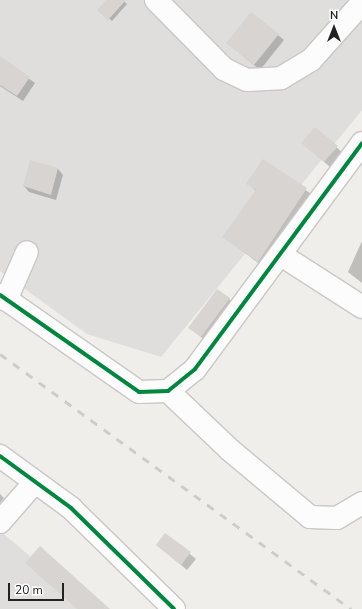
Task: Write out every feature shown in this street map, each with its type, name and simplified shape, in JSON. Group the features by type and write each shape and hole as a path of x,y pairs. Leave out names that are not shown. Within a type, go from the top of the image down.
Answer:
{"street":[{"path":"156,0 224,68 247,80 280,78 311,60 362,3"},
{"path":"27,252 3,297 139,392 168,391 195,369 362,144"},
{"path":"281,255 362,307"},
{"path":"168,391 235,455 310,517 337,518 362,503"},
{"path":"0,456 71,508 174,609"},
{"path":"0,522 35,482"}],"shaded area":[{"path":"0,0 362,0 362,110 161,357 87,334 0,271"},
{"path":"0,531 93,609 0,609"}],"building":[{"path":"106,0 126,0 108,20 97,10"},
{"path":"251,12 279,34 254,65 226,43"},
{"path":"0,56 30,77 17,96 0,85"},
{"path":"315,127 338,146 324,162 301,143"},
{"path":"263,159 307,188 258,262 222,237 256,190 246,184"},
{"path":"30,160 58,168 51,195 23,186"},
{"path":"217,289 230,298 201,337 188,328"},
{"path":"165,533 191,552 181,565 156,545"},
{"path":"40,546 110,609 77,609 25,563"}],"railway":[{"path":"0,354 351,609"}],"cycle path":[{"path":"0,295 139,392 168,391 195,369 362,143"},
{"path":"0,456 71,508 174,609"}]}
